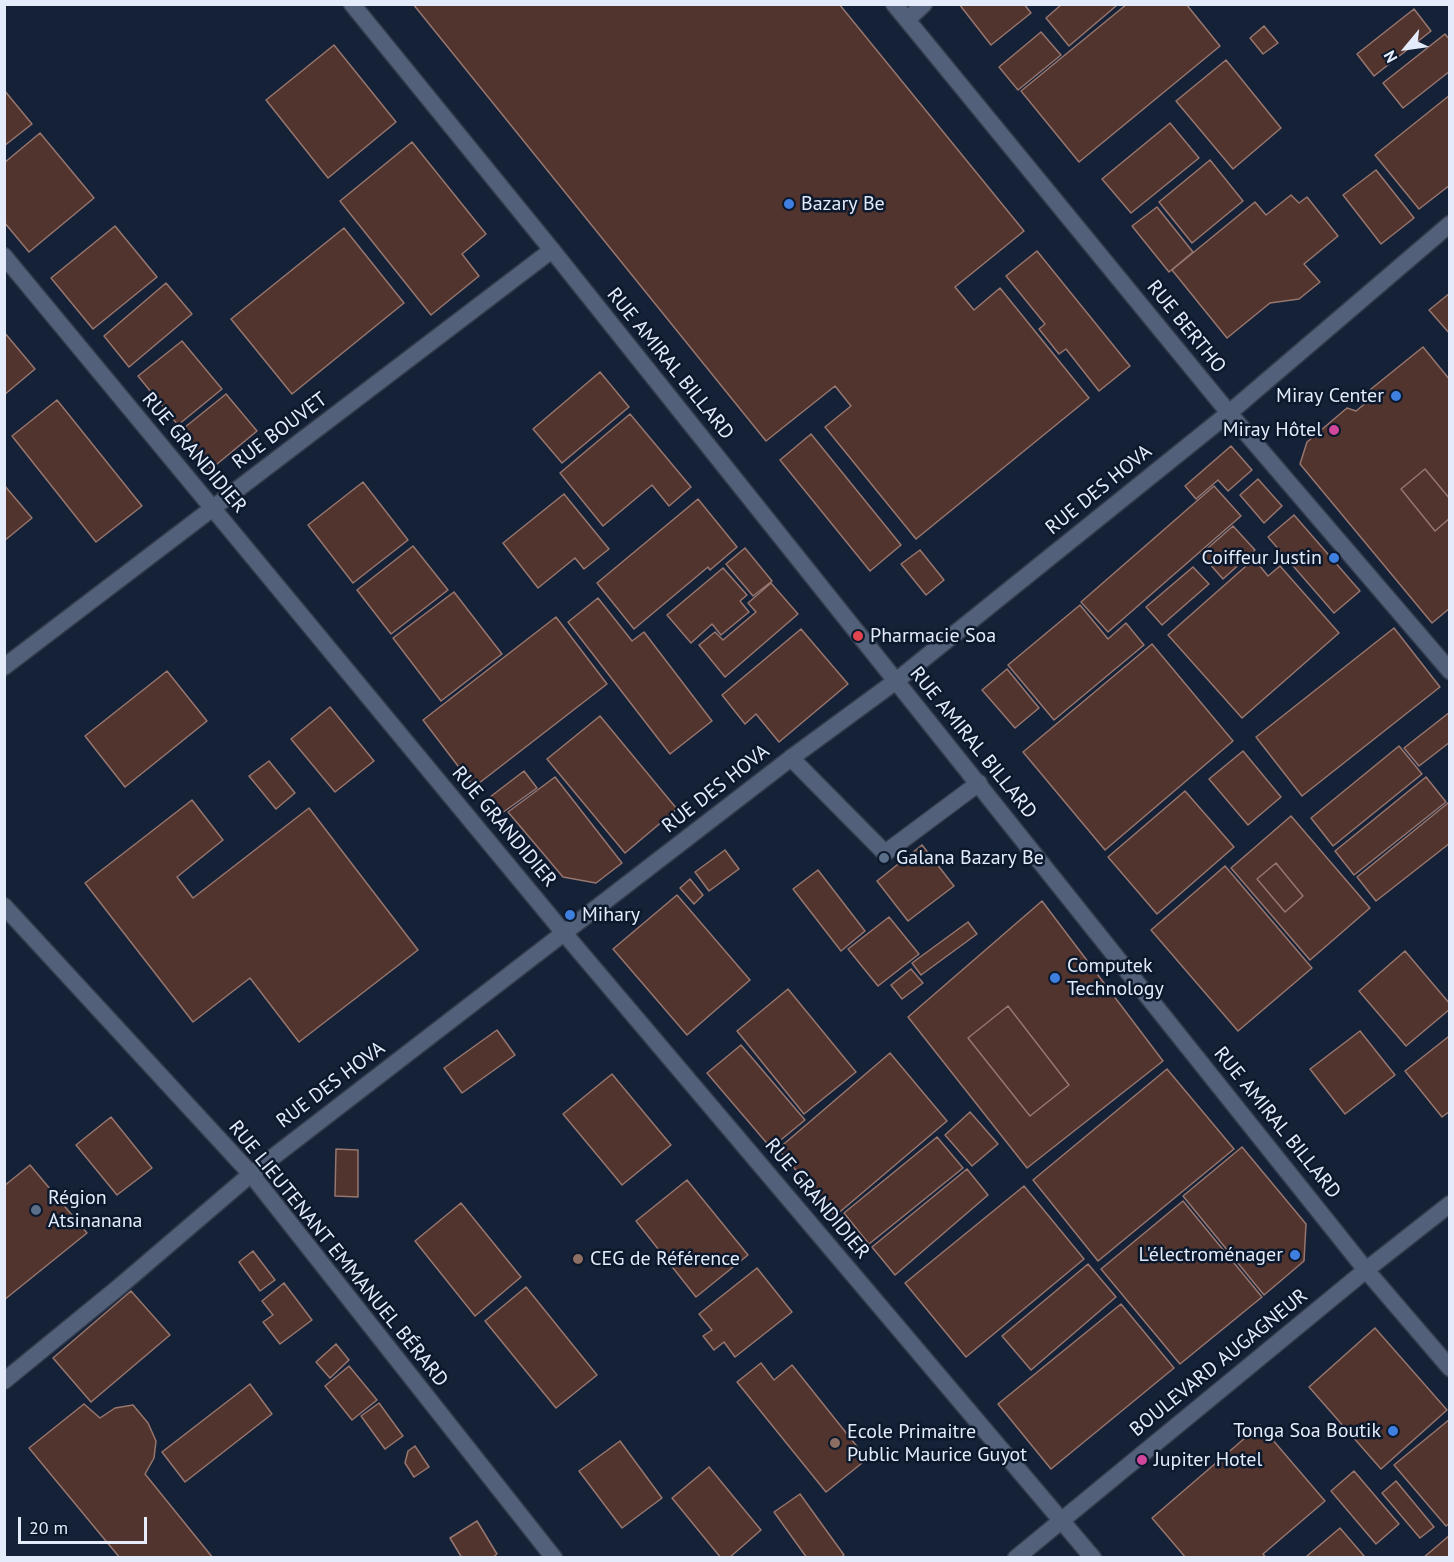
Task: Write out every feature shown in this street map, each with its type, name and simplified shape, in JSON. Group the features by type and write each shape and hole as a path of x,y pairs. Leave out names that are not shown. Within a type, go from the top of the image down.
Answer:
{"street":[{"name":"RUE AMIRAL BILLARD","path":"352,4 552,250 1366,1270 1449,1368"},
{"name":"RUE BERTHO","path":"894,4 1229,413 1449,671"},
{"path":"907,20 924,4"},
{"name":"RUE DES HOVA","path":"4,1381 119,1287 251,1174 791,758 896,681 1229,413 1449,224"},
{"name":"RUE BOUVET","path":"4,667 552,250"},
{"name":"RUE GRANDIDIER","path":"4,256 564,933 1093,1557"},
{"path":"791,758 885,853 978,783"},
{"name":"RUE LIEUTENANT EMMANUEL BÉRARD","path":"4,906 251,1174 554,1557"},
{"name":"BOULEVARD AUGAGNEUR","path":"1017,1557 1449,1203"}],"building":[{"name":"Bazary Be","path":"413,4 839,4 1024,231 955,287 974,310 1000,288 1089,398 916,539 825,427 851,406 835,386 766,441"},
{"path":"959,4 1024,4 1031,13 991,45"},
{"path":"1062,4 1115,4 1116,6 1069,46 1046,18"},
{"path":"1127,4 1186,4 1220,46 1079,162 1021,91"},
{"path":"1414,9 1431,31 1374,76 1357,54"},
{"path":"1264,26 1278,43 1263,54 1250,38"},
{"path":"1041,32 1061,55 1018,90 999,67"},
{"path":"1445,34 1450,40 1450,71 1403,108 1383,83"},
{"path":"334,45 396,122 328,178 266,100"},
{"path":"1226,60 1281,128 1233,169 1176,101"},
{"path":"4,90 32,124 4,146"},
{"path":"1450,95 1450,185 1419,209 1375,155"},
{"path":"1170,123 1199,158 1131,213 1102,179"},
{"path":"40,133 94,198 29,252 4,222 4,163"},
{"path":"412,142 486,234 462,254 479,276 431,315 340,201"},
{"path":"1210,160 1243,201 1192,243 1159,202"},
{"path":"1376,170 1414,218 1381,244 1343,195"},
{"path":"1291,195 1299,203 1307,197 1338,236 1304,264 1320,282 1299,299 1270,303 1227,338 1172,270 1255,202 1266,215"},
{"path":"1157,207 1193,252 1169,272 1132,226"},
{"path":"115,226 157,277 93,329 51,278"},
{"path":"344,228 404,303 292,394 231,319"},
{"path":"1037,251 1130,366 1099,391 1066,349 1059,354 1039,329 1045,324 1006,276"},
{"path":"166,283 192,314 129,367 104,336"},
{"path":"1450,293 1450,334 1429,310"},
{"path":"4,332 35,369 4,395"},
{"path":"182,341 222,389 178,425 138,376"},
{"path":"1423,347 1450,380 1450,499 1425,469 1401,489 1435,531 1450,518 1450,608 1432,623 1300,464 1307,442 1347,408 1356,411 1373,397 1371,389"},
{"path":"600,372 629,407 562,463 533,429"},
{"path":"226,394 257,431 211,469 179,432"},
{"path":"57,400 142,506 96,542 12,436"},
{"path":"630,414 691,487 669,506 652,485 603,526 560,473"},
{"path":"811,434 901,545 870,571 780,460"},
{"path":"1231,446 1252,470 1228,491 1218,480 1196,499 1185,486"},
{"path":"1425,469 1450,499 1450,518 1435,531 1401,489"},
{"path":"1258,479 1282,506 1264,523 1240,495"},
{"path":"363,482 408,540 353,583 308,525"},
{"path":"4,485 32,518 4,541"},
{"path":"1214,486 1241,516 1108,632 1081,602"},
{"path":"564,494 609,549 584,569 575,558 538,588 503,543"},
{"path":"698,499 737,547 710,570 708,567 634,629 597,583"},
{"path":"1294,515 1360,591 1334,613 1268,537"},
{"path":"1233,526 1255,550 1223,579 1201,554"},
{"path":"413,546 448,590 391,634 357,590"},
{"path":"745,548 772,581 753,596 726,564"},
{"path":"920,550 944,580 926,595 901,564"},
{"path":"1254,559 1268,576 1280,566 1339,633 1242,718 1168,635"},
{"path":"1193,567 1209,584 1162,625 1146,607"},
{"path":"723,568 747,595 740,601 749,612 721,635 712,624 691,643 667,615"},
{"path":"771,583 798,614 725,677 699,645 715,632 723,640 756,612 748,603"},
{"path":"454,592 502,654 441,701 393,638"},
{"path":"598,598 632,641 644,632 712,721 670,754 568,622"},
{"path":"1080,605 1108,639 1126,623 1144,645 1054,720 1008,665"},
{"path":"556,617 607,684 474,787 423,720"},
{"path":"1394,628 1440,687 1302,796 1256,737"},
{"path":"801,629 848,684 779,742 756,714 745,724 722,695"},
{"path":"1152,644 1233,741 1105,850 1023,752"},
{"path":"1007,669 1039,708 1015,728 982,690"},
{"path":"167,671 207,721 125,787 85,736"},
{"path":"330,707 374,761 335,792 291,739"},
{"path":"1450,712 1450,742 1419,766 1404,748"},
{"path":"600,716 677,809 625,853 547,759"},
{"path":"1399,746 1422,774 1333,846 1311,818"},
{"path":"1243,751 1281,797 1248,825 1209,779"},
{"path":"269,761 295,793 276,809 249,776"},
{"path":"524,771 537,788 502,813 490,797"},
{"path":"555,777 622,863 596,883 563,877 508,812"},
{"path":"1426,777 1446,802 1354,875 1335,851"},
{"path":"1185,791 1234,847 1157,914 1108,857"},
{"path":"192,800 223,840 177,877 193,898 309,808 418,950 299,1042 250,978 193,1022 85,883"},
{"path":"1448,803 1450,805 1450,843 1376,901 1357,877"},
{"path":"1291,816 1370,908 1310,960 1231,868","holes":["1276,863 1303,896 1285,912 1257,879"]},
{"path":"922,845 954,886 908,921 877,881"},
{"path":"725,850 739,869 709,891 695,872"},
{"path":"1276,863 1303,896 1285,912 1257,879"},
{"path":"1225,866 1312,968 1238,1031 1151,930"},
{"path":"818,870 865,931 841,951 793,889"},
{"path":"690,879 703,895 694,904 680,888"},
{"path":"677,895 750,980 687,1035 613,949"},
{"path":"1042,901 1163,1061 1027,1168 908,1017","holes":["1008,1006 1069,1085 1030,1116 968,1038"]},
{"path":"889,917 919,954 878,986 848,949"},
{"path":"968,922 977,934 921,975 912,963"},
{"path":"1405,951 1450,1004 1450,1009 1406,1046 1359,991"},
{"path":"911,969 923,983 902,999 891,985"},
{"path":"788,989 856,1072 804,1114 737,1031"},
{"path":"1008,1006 1069,1085 1030,1116 968,1038"},
{"path":"497,1030 515,1055 462,1093 444,1068"},
{"path":"1360,1031 1395,1075 1345,1114 1310,1069"},
{"path":"1448,1037 1450,1038 1450,1111 1442,1117 1405,1071"},
{"path":"741,1045 805,1120 771,1148 707,1073"},
{"path":"890,1053 947,1121 835,1216 778,1149"},
{"path":"1167,1069 1234,1149 1098,1261 1033,1180"},
{"path":"612,1074 671,1145 622,1185 563,1114"},
{"path":"970,1112 998,1144 972,1166 945,1135"},
{"path":"111,1117 152,1168 117,1195 76,1145"},
{"path":"937,1137 963,1168 869,1244 844,1213"},
{"path":"1242,1147 1306,1224 1304,1261 1264,1295 1183,1196"},
{"path":"336,1149 358,1150 358,1197 335,1196"},
{"name":"Région Atsinanana","path":"30,1165 87,1233 4,1300 4,1186"},
{"path":"967,1169 988,1195 895,1275 872,1247"},
{"path":"687,1180 748,1255 696,1297 636,1221"},
{"path":"1024,1186 1084,1259 966,1357 905,1283"},
{"path":"1183,1201 1262,1297 1180,1364 1101,1269"},
{"path":"461,1203 521,1277 475,1316 415,1241"},
{"path":"253,1251 275,1280 260,1291 239,1262"},
{"path":"1088,1264 1116,1297 1031,1370 1002,1336"},
{"path":"757,1268 792,1312 735,1357 724,1342 714,1350 703,1336 712,1330 699,1314"},
{"path":"284,1283 312,1320 280,1344 263,1322 273,1315 262,1301"},
{"path":"526,1287 597,1375 556,1408 485,1321"},
{"path":"131,1291 170,1335 91,1402 53,1358"},
{"path":"1121,1304 1174,1368 1051,1469 998,1404"},
{"path":"1375,1328 1447,1410 1381,1469 1309,1387"},
{"path":"336,1344 349,1360 330,1378 316,1362"},
{"path":"761,1363 774,1380 792,1365 867,1459 826,1492 737,1382"},
{"path":"349,1366 377,1400 352,1420 325,1386"},
{"path":"250,1384 272,1414 185,1482 162,1452"},
{"path":"379,1403 403,1436 385,1449 361,1416"},
{"path":"84,1404 100,1418 115,1408 133,1405 148,1423 156,1441 154,1458 145,1474 213,1558 120,1558 29,1448"},
{"path":"1450,1419 1450,1523 1446,1526 1394,1465"},
{"path":"1260,1425 1325,1501 1263,1554 1266,1558 1186,1558 1152,1518"},
{"path":"620,1441 662,1498 622,1528 579,1471"},
{"path":"415,1446 429,1467 414,1477 405,1463 408,1451"},
{"path":"709,1467 761,1530 729,1558 721,1558 672,1498"},
{"path":"1354,1471 1399,1524 1376,1544 1331,1491"},
{"path":"1396,1481 1434,1527 1420,1538 1382,1493"},
{"path":"800,1494 844,1555 840,1558 807,1558 774,1512"},
{"path":"477,1521 497,1554 492,1558 462,1558 450,1538"},
{"path":"1340,1528 1364,1556 1362,1558 1308,1558 1307,1556"},
{"path":"1450,1535 1450,1558 1423,1558"}],"place":[{"name":"Bazary Be","path":"789,204"},
{"name":"Miray Center","path":"1396,396"},
{"name":"Miray Hôtel","path":"1334,430"},
{"name":"Coiffeur Justin","path":"1334,558"},
{"name":"Pharmacie Soa","path":"858,636"},
{"name":"Galana Bazary Be","path":"884,858"},
{"name":"Mihary","path":"570,915"},
{"name":"Computek Technology","path":"1055,978"},
{"name":"Région Atsinanana","path":"36,1210"},
{"name":"L'électroménager","path":"1295,1255"},
{"name":"CEG de Référence","path":"578,1259"},
{"name":"Tonga Soa Boutik","path":"1393,1431"},
{"name":"Ecole Primaitre Public Maurice Guyot","path":"835,1443"},
{"name":"Jupiter Hotel","path":"1142,1460"}]}
